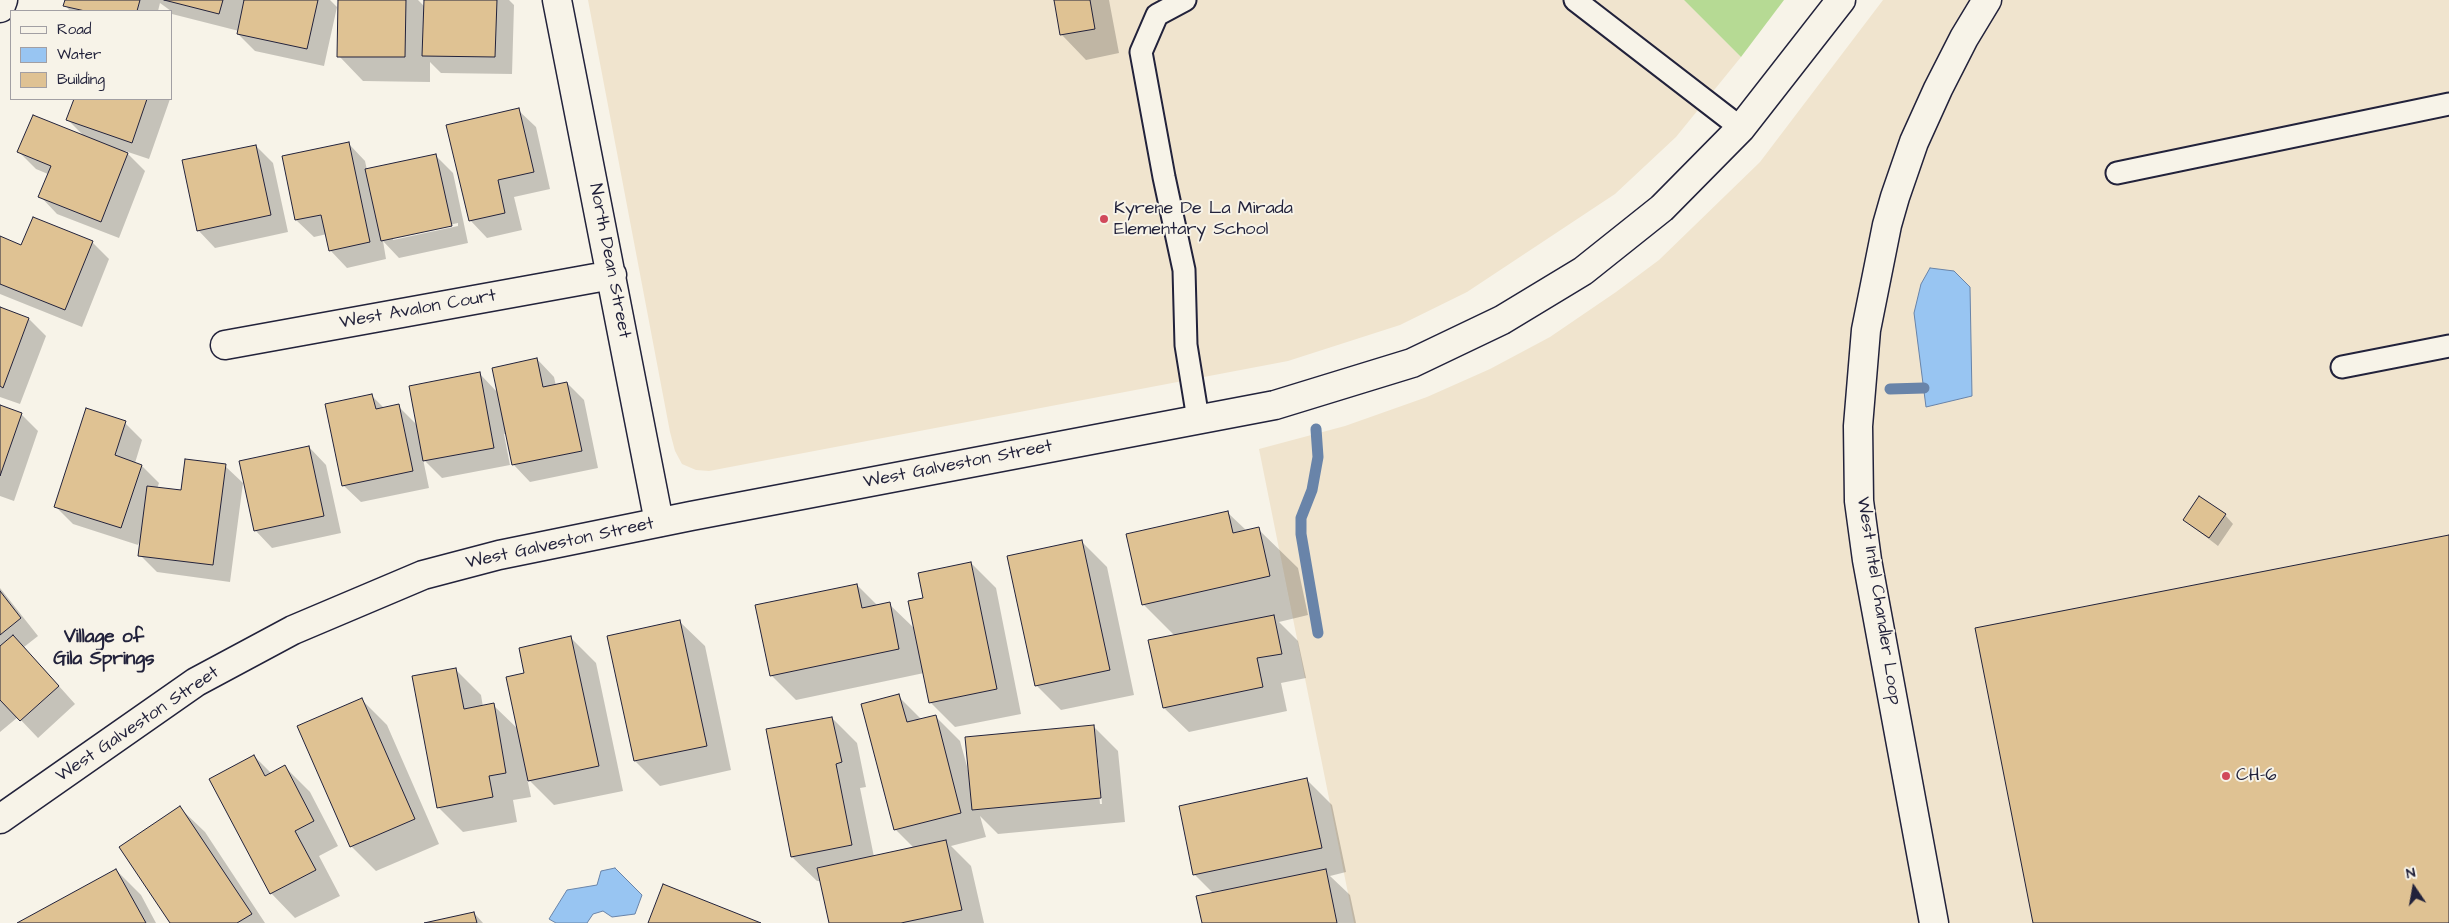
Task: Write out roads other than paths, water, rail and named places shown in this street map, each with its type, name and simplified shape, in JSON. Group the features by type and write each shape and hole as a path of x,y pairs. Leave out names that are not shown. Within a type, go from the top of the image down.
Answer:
{"street":[{"path":"0,8 3,0"},
{"name":"North Dean Street","path":"557,0 659,522"},
{"name":"West Galveston Street","path":"0,819 196,682 293,630 423,575 499,555 659,522 1275,405 1412,362 1502,320 1583,271 1662,208 1741,128 1842,0"},
{"name":"West Intel Chandler Loop","path":"1934,923 1867,560 1859,501 1859,408 1868,321 1887,225 1895,197 1914,142 1938,88 1964,38 1987,0"},
{"name":"West Avalon Court","path":"225,346 612,275"}],"lane":[{"path":"1185,0 1157,16 1141,52 1164,177 1184,270 1186,345 1198,419"},
{"path":"1575,0 1741,128"},
{"path":"2118,173 2449,104"},
{"path":"2342,367 2449,346"}],"water":[{"path":"1930,268 1954,271 1970,287 1972,396 1926,407 1914,313 1921,284"},
{"path":"615,868 642,895 635,914 612,917 603,911 593,914 587,923 556,923 549,919 567,890 597,885 601,871"}],"waterway":[{"path":"1890,389 1924,388"},
{"path":"1316,429 1318,457 1312,490 1301,518 1301,534 1318,633"}],"place":[{"name":"Kyrene De La Mirada Elementary School","path":"1104,219"},
{"name":"CH-6","path":"2226,776"}],"district":[{"name":"Village of Gila Springs","path":"104,649"}]}
